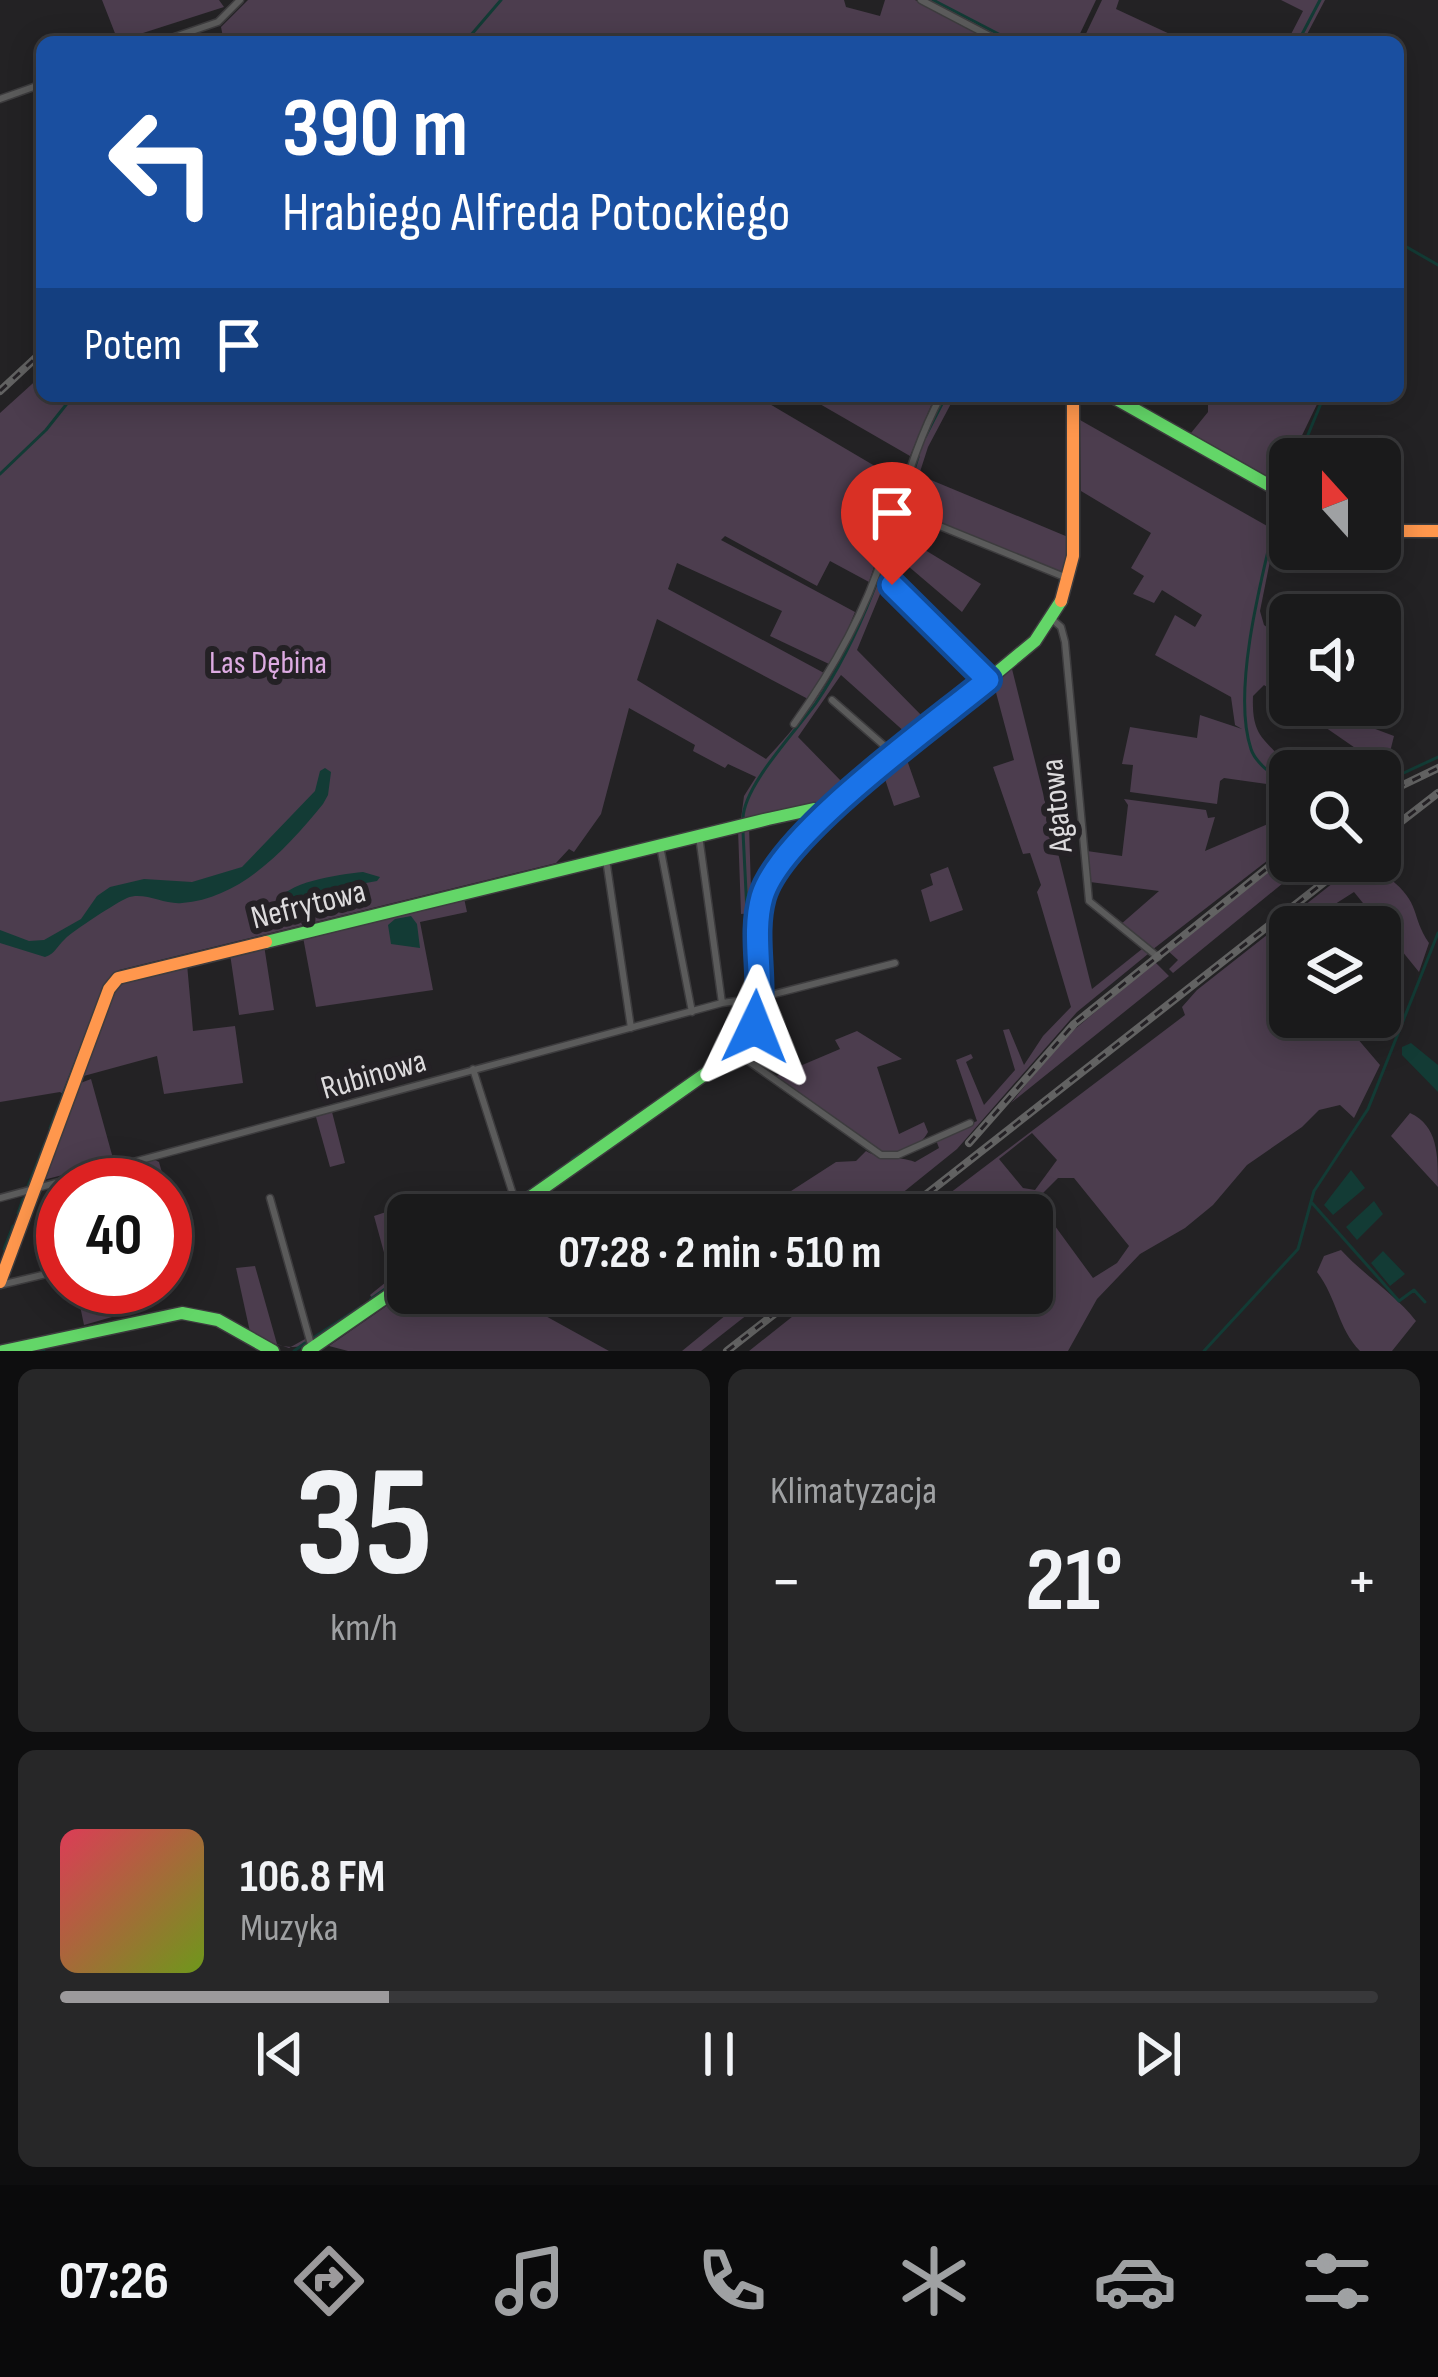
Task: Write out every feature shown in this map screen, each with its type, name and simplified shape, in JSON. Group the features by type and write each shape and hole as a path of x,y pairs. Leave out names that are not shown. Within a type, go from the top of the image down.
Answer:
{"street":[{"path":"177,36 218,22 240,0"},
{"path":"921,0 990,36"},
{"path":"0,99 36,86"},
{"path":"794,724 838,660 883,556 919,440 938,402"},
{"path":"535,1194 737,1053 755,1027 759,998 756,931 765,888 787,851 1035,641 1053,620 1070,580 1074,545 1073,402"},
{"path":"1123,402 1269,484"},
{"path":"915,516 1070,580"},
{"path":"1401,531 1438,531"},
{"path":"897,571 892,585 988,680"},
{"name":"Agatowa","path":"1053,620 1065,642 1089,901 1158,957"},
{"path":"832,700 896,756"},
{"name":"Nefrytowa","path":"0,1283 118,978 814,809 827,814"},
{"path":"699,836 722,1004"},
{"path":"660,845 692,1012"},
{"path":"606,859 631,1029"},
{"name":"Rubinowa","path":"0,1198 722,1004 895,963"},
{"path":"737,1053 881,1156 898,1155 970,1123"},
{"path":"473,1070 506,1194"},
{"path":"270,1198 310,1350 387,1297"},
{"path":"0,1283 36,1276"},
{"path":"3,1351 52,1346 182,1313 218,1320 273,1351"}],"green space":[{"path":"102,0 219,0 224,7 134,36 116,36"},
{"path":"248,0 844,0 846,7 880,16 885,0 915,0 982,36 223,36 221,27"},
{"path":"929,0 1096,0 1079,36 997,36"},
{"path":"1102,0 1119,0 1116,9 1174,36 1100,33 1085,36"},
{"path":"1281,0 1325,0 1306,36 1290,36 1303,11"},
{"name":"Las Dębina","path":"36,380 36,402 766,402 902,482 869,582 830,561 817,586 725,536 721,540 855,612 829,664 770,636 782,611 677,563 668,589 824,673 808,699 657,619 637,680 766,759 808,710 843,655 940,402 952,402 919,475 1068,537 1066,574 908,510 902,536 981,584 962,612 908,566 903,570 892,565 857,650 926,720 907,734 841,675 798,737 844,784 822,802 741,819 744,796 756,777 693,751 695,745 629,708 601,814 574,852 569,849 556,863 119,970 101,993 67,1097 60,1092 0,1102 0,413"},
{"path":"816,402 932,402 910,456"},
{"path":"1206,402 1318,402 1301,438 1269,438 1269,477 1191,433 1208,412"},
{"path":"1080,420 1269,527 1269,566 1260,611 1269,629 1269,688 1264,685 1253,696 1253,712 1259,733 1273,750 1269,750 1269,784 1224,778 1217,804 1130,792 1133,765 1122,764 1130,727 1197,738 1200,715 1242,729 1235,725 1231,697 1155,655 1175,615 1195,627 1202,615 1162,590 1154,603 1133,594 1144,576 1131,568 1151,533 1081,491"},
{"path":"1012,669 1092,989 1142,949 1148,954 1077,1012 957,1149 901,1194 786,1194 836,1162 856,1161 866,1151 915,1162 939,1148 936,1140 977,1121 956,1060 971,1054 973,1058 966,1062 984,1105 1015,1070 1003,1030 1009,1029 1024,1065 1071,1007 1037,892 1041,885 1030,853 1023,854 993,767 1014,760 994,685"},
{"path":"1323,726 1367,726 1394,736 1390,750 1358,750"},
{"path":"907,760 920,797 894,806 885,779"},
{"path":"1124,799 1206,810 1208,818 1215,817 1205,851 1269,823 1269,859 1152,950 1120,925 1159,891 1090,882 1087,851 1122,856 1128,805"},
{"path":"749,826 751,889 771,854 776,859 753,913 741,914 738,829"},
{"path":"948,867 963,910 930,922 921,890 933,885 930,874"},
{"path":"1269,870 1269,882 1284,882 1173,973 1169,969 1178,960 1167,950"},
{"path":"1334,882 1393,882 1411,903 1429,943 1419,972 1401,950 1401,906 1365,906 1354,892 1332,906 1304,906"},
{"path":"464,898 467,912 420,922 433,990 316,1007 303,937"},
{"path":"1269,933 1269,1038 1357,1038 1380,1065 1354,1118 1340,1105 1319,1110 1247,1165 1213,1205 1140,1254 1097,1299 1068,1351 749,1351 796,1314 1053,1314 1053,1223 1093,1278 1117,1263 1129,1246 1074,1178 1058,1178 1042,1194 949,1194 1185,1015 1182,1007","holes":["1032,1133 1057,1160 1035,1190 1023,1188 999,1159"]},
{"path":"264,945 274,1010 239,1015 230,954"},
{"path":"1155,962 1169,976 1011,1103 1063,1039"},
{"path":"187,964 193,1031 235,1026 243,1083 164,1094 157,1056 80,1077 122,980"},
{"path":"857,1031 902,1059 877,1067 899,1134 924,1122 928,1132 908,1149 882,1153 774,1077 840,1049 835,1040"},
{"path":"91,1079 113,1158 51,1158 78,1084"},
{"path":"332,1112 345,1163 330,1167 316,1117"},
{"path":"1410,1113 1431,1133 1438,1187 1391,1136"},
{"path":"387,1212 387,1263 374,1216"},
{"path":"1341,1250 1416,1321 1392,1351 1360,1351 1347,1333 1317,1272 1324,1256"},
{"path":"255,1266 277,1344 250,1332 236,1268"},
{"path":"387,1281 387,1292 374,1301 370,1295"},
{"path":"387,1306 387,1314 542,1314 609,1351 348,1351 329,1346"},
{"path":"82,1314 111,1314 112,1317 84,1325"},
{"path":"727,1314 748,1314 701,1351 682,1351"}],"shaded area":[{"path":"325,768 331,772 323,804 262,868 224,892 182,903 127,898 45,957 0,943 0,930 29,941 44,940 81,919 110,887 144,879 192,882 242,867 315,791"},
{"path":"363,872 380,877 321,891 282,907 274,905 301,885"},
{"path":"411,916 417,924 420,948 391,944 388,925"},
{"path":"1411,1043 1438,1065 1438,1092 1402,1055 1402,1047"},
{"path":"1351,1170 1365,1188 1333,1215 1324,1205"},
{"path":"1374,1201 1383,1214 1357,1240 1346,1227"},
{"path":"1383,1251 1405,1274 1390,1286 1371,1263"}],"waterway":[{"path":"470,36 501,0"},
{"path":"933,0 1002,36"},
{"path":"1301,36 1320,0"},
{"path":"1404,245 1438,265"},
{"path":"0,474 68,402"},
{"path":"925,437 943,402"},
{"path":"1307,438 1322,402"},
{"path":"743,819 761,775 816,703 850,645 876,584 918,457"},
{"path":"1269,547 1252,624 1245,692 1251,749 1269,771"},
{"path":"1401,774 1438,757"},
{"path":"743,832 747,912"},
{"path":"748,911 773,858"},
{"path":"749,931 750,956"},
{"path":"1204,1351 1298,1249 1314,1191 1368,1109 1438,933"},
{"path":"750,968 751,993"},
{"path":"62,1097 99,1003"},
{"path":"731,1049 744,1034 751,1003"},
{"path":"708,1066 726,1053"},
{"path":"674,1089 698,1073"},
{"path":"610,1134 667,1094"},
{"path":"50,1128 59,1105"},
{"path":"589,1148 603,1139"},
{"path":"28,1186 45,1143"},
{"path":"572,1159 580,1154"},
{"path":"525,1194 562,1167"},
{"path":"18,1213 23,1199"},
{"path":"1312,1203 1399,1301 1414,1290 1425,1302"},
{"path":"4,1249 13,1226"},
{"path":"371,1299 387,1288"},
{"path":"313,1338 362,1306"},
{"path":"294,1351 305,1343"}],"railway":[{"path":"0,391 36,358"},
{"path":"1401,786 1438,768"},
{"path":"1401,822 1438,793"},
{"path":"969,1143 1074,1024 1269,867"},
{"path":"927,1194 1324,882"},
{"path":"727,1351 774,1314"}],"traffic: fast":[{"path":"1122,402 1269,485"},
{"path":"535,1194 745,1046 759,1008 761,903 785,854 1035,641 1061,601"},
{"path":"266,942 768,819 814,809 827,815"},
{"path":"308,1351 387,1296"},
{"path":"3,1351 182,1313 218,1320 273,1351"}],"traffic: slow":[{"path":"1061,601 1073,556 1073,402"},
{"path":"1401,531 1438,531"},
{"path":"0,1282 109,989 118,978 266,942"}],"route":[{"path":"755,1027 757,919 778,863 827,814 988,680 892,585"}]}
